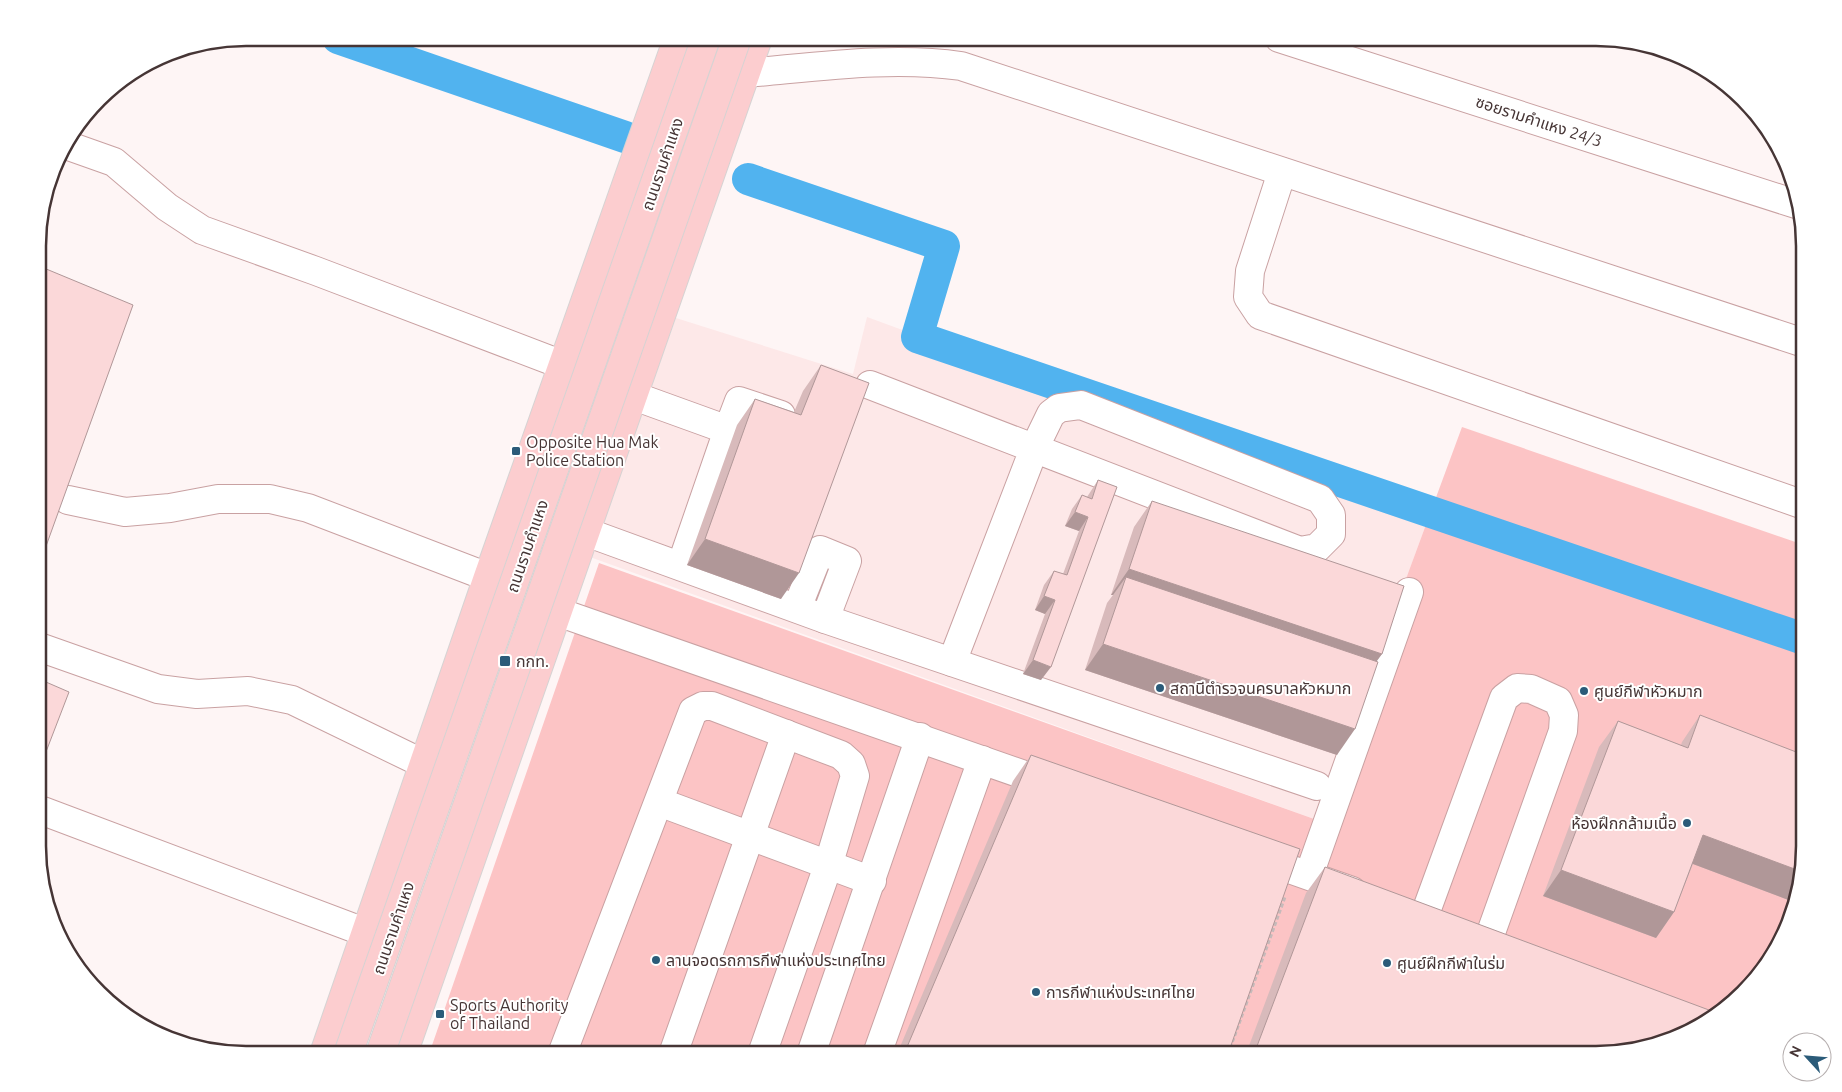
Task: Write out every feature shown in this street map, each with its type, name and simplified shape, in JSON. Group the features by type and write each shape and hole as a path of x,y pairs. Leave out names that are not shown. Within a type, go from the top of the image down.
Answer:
{"main road":[{"name":"ถนนรามคำแหง","path":"327,1046 487,581 675,46"},
{"name":"ถนนรามคำแหง","path":"351,1046 703,46"},
{"name":"ถนนรามคำแหง","path":"383,1046 734,46"},
{"path":"406,1046 755,46"},
{"path":"513,507 586,532"},
{"path":"487,581 558,612"}],"street":[{"name":"ซอยรามคำแหง 24/3","path":"1304,46 1791,203"},
{"path":"746,73 848,64 940,63 961,66 1796,340"},
{"path":"73,147 114,162 167,207 202,230 325,274 563,365"},
{"path":"1282,172 1250,272 1248,297 1260,315 1796,502"},
{"path":"870,385 1034,449 1300,551 1318,548 1331,534 1331,515 1320,499 1081,405 1058,408 1051,414 1034,449 952,662"},
{"path":"634,396 728,430"},
{"path":"681,566 739,401 781,415"},
{"path":"68,500 125,512 170,508 218,499 270,499 308,508 487,581"},
{"path":"586,532 825,619 1317,786"},
{"path":"797,608 820,550 847,561 825,619"},
{"path":"1302,873 1409,592"},
{"path":"558,612 920,737 1074,793"},
{"path":"46,649 158,689 197,694 248,691 292,700 424,764"},
{"path":"1424,918 1504,698 1517,688 1531,689 1558,701 1564,715 1563,731 1488,941"},
{"path":"565,1046 693,711 703,706 712,706 840,755 851,764 855,776 828,866 765,1046"},
{"path":"676,1046 786,734"},
{"path":"814,1046 920,737"},
{"path":"881,1046 982,760"},
{"path":"659,802 872,881"},
{"path":"46,812 366,933"},
{"path":"1230,848 1516,951"}],"path":[{"path":"1231,1046 1302,873"}],"shaded area":[{"name":"สถานีตำรวจนครบาลหัวหมาก","path":"867,317 1427,522 1317,820 590,557 676,318 853,374"},
{"name":"ศูนย์กีฬาหัวหมาก","path":"1462,427 1796,542 1796,846 1789,898 1781,922 1769,946 1746,978 1728,996 1707,1012 1672,1031 1635,1042 1596,1046 432,1046 599,563 1317,820"}],"building":[{"path":"46,269 133,305 46,546"},
{"path":"821,365 869,383 799,573 705,539 755,399 801,415"},
{"path":"1098,480 1117,487 1051,667 1033,660 1055,600 1044,596 1054,571 1067,575 1088,517 1075,512 1082,495 1092,499"},
{"path":"1152,501 1404,586 1382,654 1129,569"},
{"path":"1126,577 1378,662 1355,729 1103,644"},
{"path":"46,682 69,692 46,752"},
{"name":"ห้องฝึกกล้ามเนื้อ","path":"1700,715 1796,752 1794,869 1703,835 1674,912 1561,870 1618,721 1688,748"},
{"path":"1031,755 1300,849 1231,1046 907,1046"},
{"name":"ศูนย์ฝึกกีฬาในร่ม","path":"1325,867 1709,1010 1672,1031 1648,1039 1622,1044 1596,1046 1257,1046"}],"waterway":[{"path":"361,46 625,137"},
{"path":"748,179 944,246 917,337 1796,636"}],"place":[{"name":"Opposite Hua Mak Police Station","path":"516,451"},
{"name":"กกท.","path":"505,661"},
{"name":"สถานีตำรวจนครบาลหัวหมาก","path":"1160,688"},
{"name":"ศูนย์กีฬาหัวหมาก","path":"1584,691"},
{"name":"ห้องฝึกกล้ามเนื้อ","path":"1687,823"},
{"name":"ลานจอดรถการกีฬาแห่งประเทศไทย","path":"656,960"},
{"name":"ศูนย์ฝึกกีฬาในร่ม","path":"1387,963"},
{"name":"การกีฬาแห่งประเทศไทย","path":"1036,992"},
{"name":"Sports Authority of Thailand","path":"440,1014"}]}
